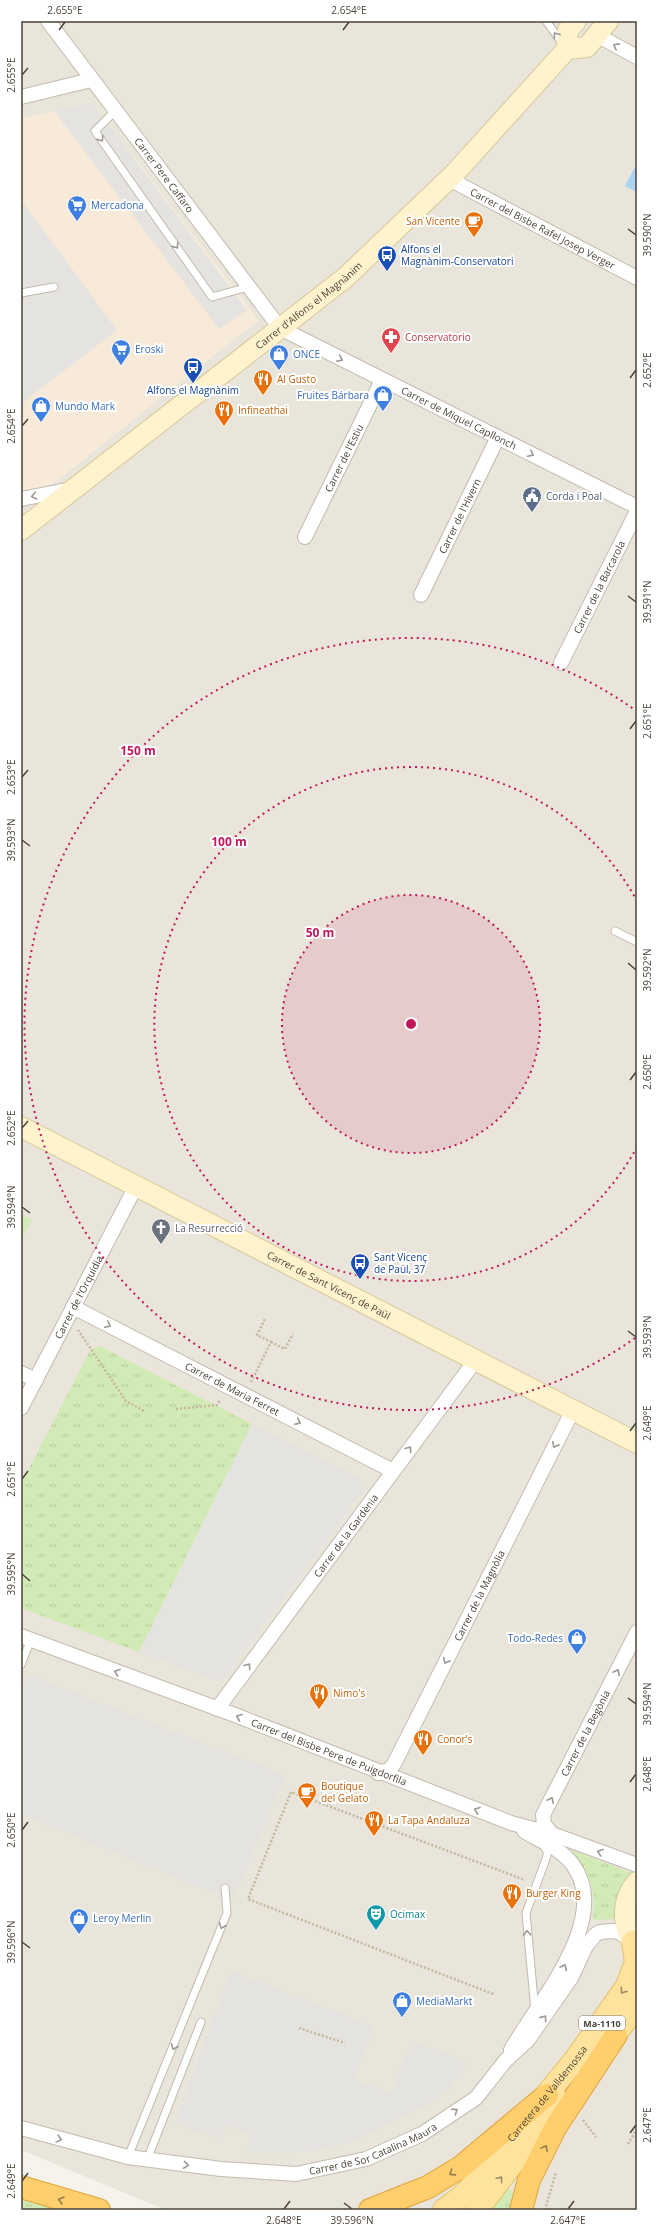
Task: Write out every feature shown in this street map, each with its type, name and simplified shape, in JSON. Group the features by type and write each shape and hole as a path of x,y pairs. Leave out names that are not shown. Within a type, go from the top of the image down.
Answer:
{"highway":[{"path":"521,2210 529,2180 555,2128 616,2035"},
{"path":"370,2210 422,2190 456,2170 547,2095"},
{"path":"21,2187 99,2210"}],"main road":[{"path":"576,21 568,30 566,49 587,47 604,25"},
{"name":"Carrer d'Alfons el Magnànim","path":"21,530 346,277 449,179 566,49"},
{"name":"Carrer de Sant Vicenç de Paül","path":"21,1127 637,1443"},
{"path":"635,1944 626,1922 626,1906 631,1891 637,1882"},
{"name":"Carretera de Valldemossa","path":"444,2210 465,2194 575,2060 627,1986 636,1962 635,1944"},
{"name":"Carretera de Valldemossa","path":"477,2210 582,2074 616,2035 637,2005"}],"street":[{"name":"Carrer Pere Caffaro","path":"48,21 91,80 280,328"},
{"path":"604,25 604,40 637,57"},
{"path":"21,97 91,80"},
{"name":"Carrer del Bisbe Rafel Josep Verger","path":"449,179 637,278"},
{"name":"Carrer de Miquel Capllonch","path":"280,328 637,507"},
{"name":"Carrer de l'Estiu","path":"305,537 382,380"},
{"name":"Carrer de l'Hivern","path":"421,595 498,437"},
{"path":"21,499 74,488"},
{"name":"Carrer de la Barcarola","path":"561,663 637,511"},
{"name":"Carrer de l'Orquídia","path":"21,1408 136,1186"},
{"name":"Carrer de Maria Ferret","path":"73,1307 393,1470"},
{"name":"Carrer de la Gardènia","path":"217,1709 475,1361"},
{"path":"21,1373 36,1380"},
{"name":"Carrer de la Magnòlia","path":"378,1773 388,1770 394,1764 573,1410"},
{"name":"Carrer de la Begònia","path":"546,1837 543,1815 637,1632"},
{"name":"Carrer del Bisbe Pere de Puigdorfila","path":"26,1637 217,1709 378,1773 546,1837 637,1865"},
{"path":"506,2060 519,2036 566,1963 574,1944 583,1903 581,1880 573,1865 546,1837"},
{"name":"Carrer de Sor Catalina Maura","path":"21,2128 128,2157 221,2169 296,2174 366,2159 422,2134 476,2098 506,2060 528,2040 571,1978 592,1938 600,1932 612,1931 619,1932 635,1944"}],"lane":[{"path":"546,21 566,49"},
{"path":"115,111 95,131 212,297 248,287"},
{"path":"21,293 54,287"},
{"path":"616,931 637,942"},
{"path":"21,1666 26,1637"},
{"path":"535,2013 526,1913 546,1856 546,1837"},
{"path":"128,2157 226,1913 225,1888"},
{"path":"147,2160 200,2022"}],"path":[{"path":"265,1319 257,1335 285,1349 293,1334"},
{"path":"78,1329 93,1330 98,1320"},
{"path":"74,1336 78,1329"},
{"path":"78,1329 126,1401 144,1411"},
{"path":"244,1394 271,1342"},
{"path":"176,1409 217,1405 227,1386"},
{"path":"493,1994 248,1899 291,1792 536,1884"},
{"path":"299,2028 345,2043"},
{"path":"583,2119 596,2137"},
{"path":"628,2144 637,2129"}],"shaded area":[{"path":"21,21 637,21 637,2210 166,2210 21,2150 21,491 50,486 258,320 92,102 21,119"},
{"path":"92,102 258,320 50,486 21,491 21,119"},
{"path":"92,102 247,310 219,329 54,111"},
{"path":"21,200 117,330 21,404"},
{"path":"252,1424 360,1479 363,1490 221,1682 139,1652"},
{"path":"27,1674 285,1775 233,1901 21,1814 21,1690"},
{"path":"231,1971 374,2026 354,2079 391,2093 412,2041 467,2061 450,2088 427,2105 349,2143 305,2152 245,2153 252,2134 228,2124 220,2139 175,2124"}],"green space":[{"path":"21,1214 32,1220 21,1241"},
{"path":"100,1346 252,1424 139,1652 21,1608 21,1484 91,1349"},
{"path":"574,1851 631,1873 615,1919 593,1920 594,1901 592,1888 585,1871 573,1855"},
{"path":"506,2188 513,2192 509,2210 489,2210"},
{"path":"21,2196 67,2210 21,2210"}],"water":[{"path":"637,163 637,192 625,186"}],"place":[{"name":"Mercadona","path":"77,222"},
{"name":"San Vicente","path":"474,238"},
{"name":"Alfons el Magnànim-Conservatori","path":"387,272"},
{"name":"Conservatorio","path":"391,354"},
{"name":"Eroski","path":"121,366"},
{"name":"ONCE","path":"279,371"},
{"name":"Alfons el Magnànim","path":"193,384"},
{"name":"Al Gusto","path":"263,396"},
{"name":"Fruites Bárbara","path":"383,412"},
{"name":"Mundo Mark","path":"41,423"},
{"name":"Infineathai","path":"224,427"},
{"name":"Corda i Poal","path":"532,513"},
{"name":"La Resurrecció","path":"161,1245"},
{"name":"Sant Vicenç de Paül, 37","path":"360,1280"},
{"name":"Todo-Redes","path":"577,1655"},
{"name":"Nimo's","path":"319,1710"},
{"name":"Conor's","path":"423,1756"},
{"name":"Boutique del Gelato","path":"307,1809"},
{"name":"La Tapa Andaluza","path":"374,1837"},
{"name":"Burger King","path":"512,1910"},
{"name":"Ocimax","path":"376,1931"},
{"name":"Leroy Merlin","path":"79,1935"},
{"name":"MediaMarkt","path":"402,2018"}]}
